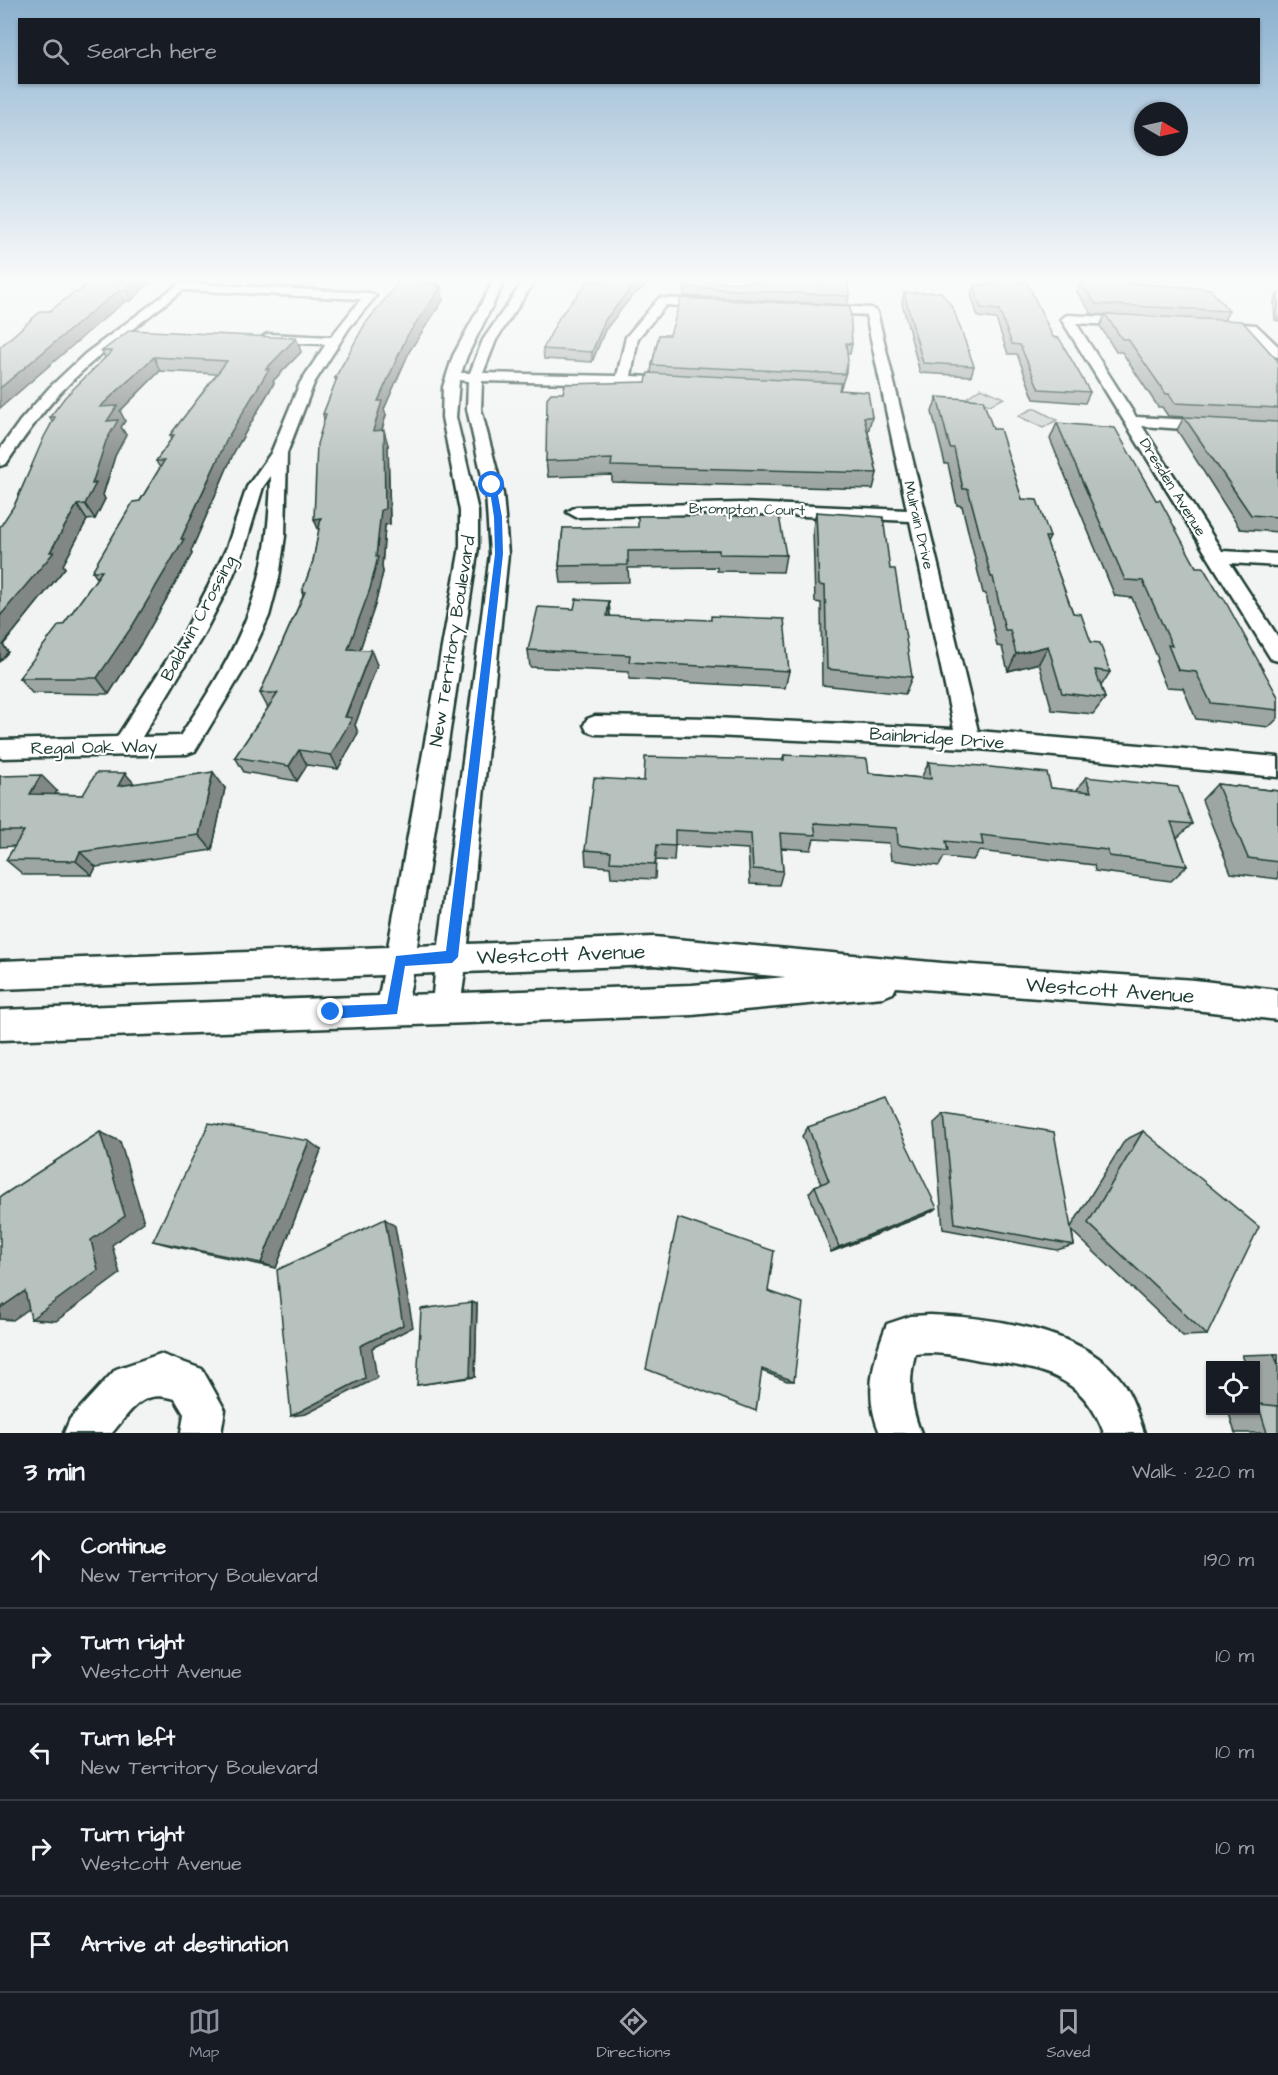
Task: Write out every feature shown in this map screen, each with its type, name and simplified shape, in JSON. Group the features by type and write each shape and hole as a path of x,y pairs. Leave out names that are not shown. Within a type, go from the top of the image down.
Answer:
{"street":[{"path":"1,464 26,424 55,390 101,349"},
{"name":"Baldwin Crossing","path":"124,746 186,647 218,587 236,547 255,487 279,453 307,383 329,349"},
{"name":"New Territory Boulevard","path":"392,1010 469,547 469,511 449,417 451,382 464,349"},
{"name":"New Territory Boulevard","path":"446,1007 499,554 498,517 492,485 474,420 475,381 481,358 487,349"},
{"path":"623,380 630,349"},
{"name":"Mulrain Drive","path":"877,349 884,393 917,516 968,738"},
{"name":"Dresden Avenue","path":"1086,349 1278,654"},
{"path":"451,382 623,380 691,383"},
{"path":"1132,422 1222,426"},
{"name":"Baldwin Crossing","path":"187,745 224,688 260,614 270,580 280,486 279,453"},
{"name":"Brompton Court","path":"576,512 741,508 917,516"},
{"path":"1216,556 1278,560"},
{"name":"Bainbridge Drive","path":"595,725 714,727 968,738 1278,767"},
{"name":"Regal Oak Way","path":"0,749 187,745"},
{"name":"Westcott Avenue","path":"0,975 654,951 942,977 1195,995 1278,1005"},
{"name":"Westcott Avenue","path":"0,1025 446,1007 692,1000 942,977"},
{"path":"901,1433 890,1392 892,1361 901,1338 920,1332 1028,1347 1062,1356 1094,1378 1119,1414 1124,1433"},
{"path":"84,1433 130,1383 160,1374 188,1383 205,1410 201,1433"}],"shaded area":[{"path":"981,388 1004,398 990,405 966,398"},
{"path":"1032,409 1057,420 1043,428 1018,416"}],"building":[{"path":"0,349 47,349 0,388"},
{"path":"105,349 285,349 266,369 269,369 228,437 181,539 184,539 133,625 97,678 19,678 59,625 63,625 102,571 92,571 133,502 140,501 164,461 156,461 174,435 170,435 227,361 154,357 100,407 117,406 107,421 118,420 106,441 92,484 96,483 85,504 77,505 50,552 54,552 0,616 0,527 15,504 55,417 50,417 65,397 112,351 102,351"},
{"path":"351,349 401,349 378,401 382,401 373,431 384,430 385,509 381,510 376,557 378,557 370,589 348,649 371,650 345,717 352,718 331,755 299,750 289,766 235,757 278,693 260,693 305,592 302,592 313,561 321,518 314,519 317,444 326,414 323,414 337,378 335,378"},
{"path":"543,349 593,349 592,352"},
{"path":"656,349 847,349 848,361 844,374 652,365"},
{"path":"919,349 968,349 974,366 923,363"},
{"path":"1022,349 1065,349 1090,392 1039,389"},
{"path":"1135,349 1267,349 1278,361 1278,408 1175,403 1169,394 1166,394"},
{"path":"648,373 841,383 839,390 868,392 872,417 864,417 877,473 611,466 612,459 546,461 547,398 551,393 563,393 565,384 646,382"},
{"path":"937,397 983,400 993,429 1000,429 1022,499 1037,500 1050,537 1045,537 1073,613 1081,614 1091,642 1100,643 1110,672 1095,670 1105,698 1062,693 1048,646 1016,654 1010,630 1005,630 993,577 991,577 968,489 963,489 954,448 950,448"},
{"path":"1184,417 1278,422 1278,517 1251,515"},
{"path":"1057,423 1115,428 1156,500 1160,500 1196,567 1203,567 1220,596 1223,597 1278,697 1278,710 1211,703 1196,672 1178,670 1168,645 1172,646 1143,581 1125,580"},
{"path":"816,512 883,517 890,569 895,569 912,677 827,669 825,586 819,585"},
{"path":"638,516 779,516 786,555 719,554 719,550 628,551 628,565 559,566 563,528 638,527"},
{"path":"576,599 609,601 607,616 711,620 711,616 784,619 789,671 629,662 630,655 528,650 538,607 574,609"},
{"path":"784,755 867,759 869,773 931,779 929,762 1047,773 1051,788 1091,792 1086,777 1178,787 1192,824 1171,822 1187,866 1109,856 1107,850 981,835 983,845 946,841 948,851 898,845 897,828 814,823 816,835 780,833 783,871 753,869 751,834 675,830 675,846 657,845 655,864 610,862 611,852 585,850 594,778 644,781 645,757 784,760"},
{"path":"213,772 199,835 80,852 76,861 6,860 24,831 0,831 0,776 41,775 30,794 83,795 96,773 125,773 118,786"},
{"path":"1217,784 1278,791 1278,862 1248,858"},
{"path":"885,1100 937,1208 839,1247 815,1186 829,1181 808,1127"},
{"path":"944,1114 1054,1132 1074,1245 955,1223"},
{"path":"209,1123 309,1141 261,1263 153,1241"},
{"path":"1143,1131 1259,1227 1207,1335 1088,1223"},
{"path":"100,1132 125,1216 91,1240 98,1270 31,1319 25,1291 0,1308 0,1197"},
{"path":"678,1218 774,1251 768,1291 803,1303 794,1381 762,1369 756,1411 646,1369"},
{"path":"385,1219 403,1325 360,1346 365,1378 291,1416 277,1270"},
{"path":"472,1302 470,1377 417,1385 421,1309"},
{"path":"1260,1404 1278,1406 1278,1433 1267,1433"}],"route":[{"path":"331,1012 392,1010 400,960 452,957 499,554 498,517 492,485"}]}
